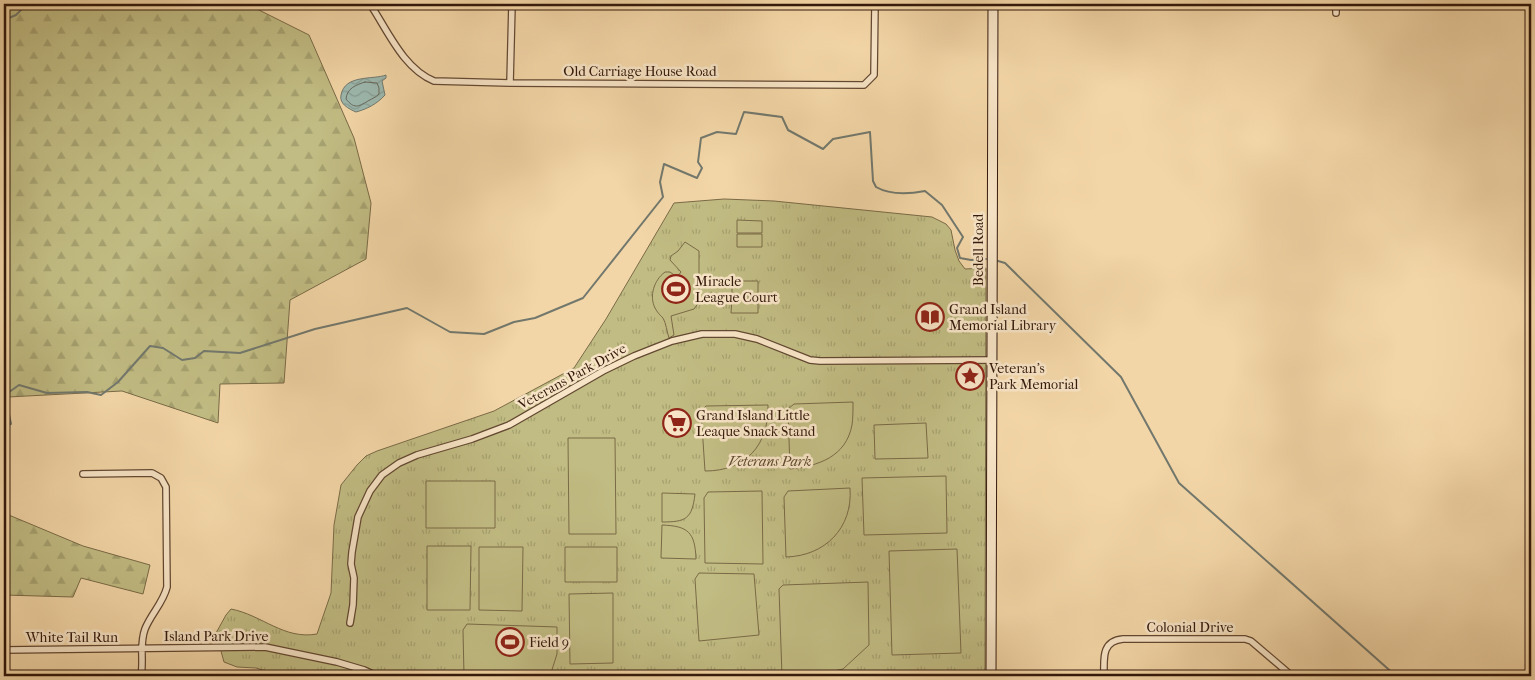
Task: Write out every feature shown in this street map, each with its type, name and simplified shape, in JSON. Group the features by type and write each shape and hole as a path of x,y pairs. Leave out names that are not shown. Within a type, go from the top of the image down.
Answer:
{"street":[{"name":"Old Carriage House Road","path":"370,4 404,57 414,69 424,77 442,83 864,85 874,75 875,4"},
{"path":"510,83 512,4"},
{"name":"Bedell Road","path":"991,676 993,4"},
{"path":"1336,4 1336,13"},
{"name":"Veterans Park Drive","path":"350,623 354,578 352,552 358,517 370,491 382,475 399,463 417,455 509,425 603,371 634,356 672,342 710,333 735,334 757,339 810,360 820,361 993,360"},
{"path":"83,474 152,473 161,478 166,487 167,587 162,600 144,631 141,649 141,676"},
{"name":"Colonial Drive","path":"1104,676 1106,650 1113,642 1124,639 1245,639 1292,676"},
{"name":"Island Park Drive","path":"141,649 265,647 337,662 377,676"},
{"name":"White Tail Run","path":"4,650 141,649"}],"green space":[{"path":"4,4 247,4 309,35 354,138 371,203 366,259 290,300 284,383 220,384 218,423 122,391 8,397 4,428"},
{"name":"Veterans Park","path":"724,199 774,201 932,217 946,224 951,230 955,250 959,261 965,269 986,268 985,676 729,676 682,673 671,676 282,676 256,668 237,667 224,662 216,633 231,609 253,616 283,630 305,635 317,634 331,593 334,525 341,485 366,456 494,411 574,368 606,319 674,203"},
{"path":"737,220 762,221 762,233 737,233"},
{"path":"737,234 762,234 762,247 737,247"},
{"name":"Miracle League Court","path":"685,242 699,251 699,302 694,309 671,316 674,335 669,338 664,320 657,311 652,298 655,284 661,275 665,272 670,272 677,277 681,272 670,260 671,256"},
{"path":"732,281 758,281 758,296 732,296"},
{"path":"732,298 758,298 758,313 731,313"},
{"path":"853,402 852,425 844,445 829,458 820,462 790,469 788,409 794,404"},
{"path":"768,405 764,433 752,453 743,461 732,466 719,470 705,471 701,411 706,406"},
{"path":"926,423 928,458 875,459 874,425"},
{"path":"568,438 615,438 616,534 569,534"},
{"path":"946,476 947,533 864,535 862,478"},
{"path":"426,481 495,481 495,528 426,528"},
{"path":"850,488 847,516 834,537 813,551 786,557 784,497 788,491"},
{"path":"762,491 763,564 705,563 704,498 708,492"},
{"path":"662,493 695,494 690,514 682,520 662,522"},
{"path":"4,513 83,546 150,565 143,594 81,578 73,597 4,595"},
{"path":"662,525 678,527 688,532 694,542 696,559 661,558"},
{"path":"427,546 471,546 470,610 427,610"},
{"path":"479,547 523,547 522,611 479,610"},
{"path":"565,547 617,547 617,582 565,582"},
{"path":"957,549 961,653 892,655 889,551"},
{"path":"699,573 754,574 759,635 699,641 695,579"},
{"path":"868,582 869,645 843,669 810,676 782,676 779,589 783,585"},
{"path":"613,593 613,663 570,664 569,594"},
{"name":"Field 9","path":"467,624 557,627 557,654 550,676 464,676 463,630"}],"water":[{"path":"386,75 386,78 382,81 385,95 375,104 356,112 343,104 341,95 348,84 360,79"}],"waterway":[{"path":"4,20 16,15 27,4"},
{"path":"4,428 11,424 5,395 19,385 47,393 87,392 101,395 118,382 150,346 163,348 182,360 195,358 204,351 240,353 315,329 407,308 450,332 484,334 514,322 535,318 583,298 663,197 660,182 664,164 697,178 702,168 698,162 701,138 717,132 736,134 744,112 782,117 788,130 823,149 833,139 870,132 873,181 876,187 881,190 900,193 925,191 942,205 963,237 957,248 960,258 971,260 986,259"},
{"path":"998,261 1005,263 1121,377 1179,483 1396,676"}],"place":[{"name":"Miracle League Court","path":"676,289"},
{"name":"Grand Island Memorial Library","path":"930,317"},
{"name":"Veteran's Park Memorial","path":"970,376"},
{"name":"Grand Island Little Leaque Snack Stand","path":"677,423"},
{"name":"Field 9","path":"510,642"}]}
